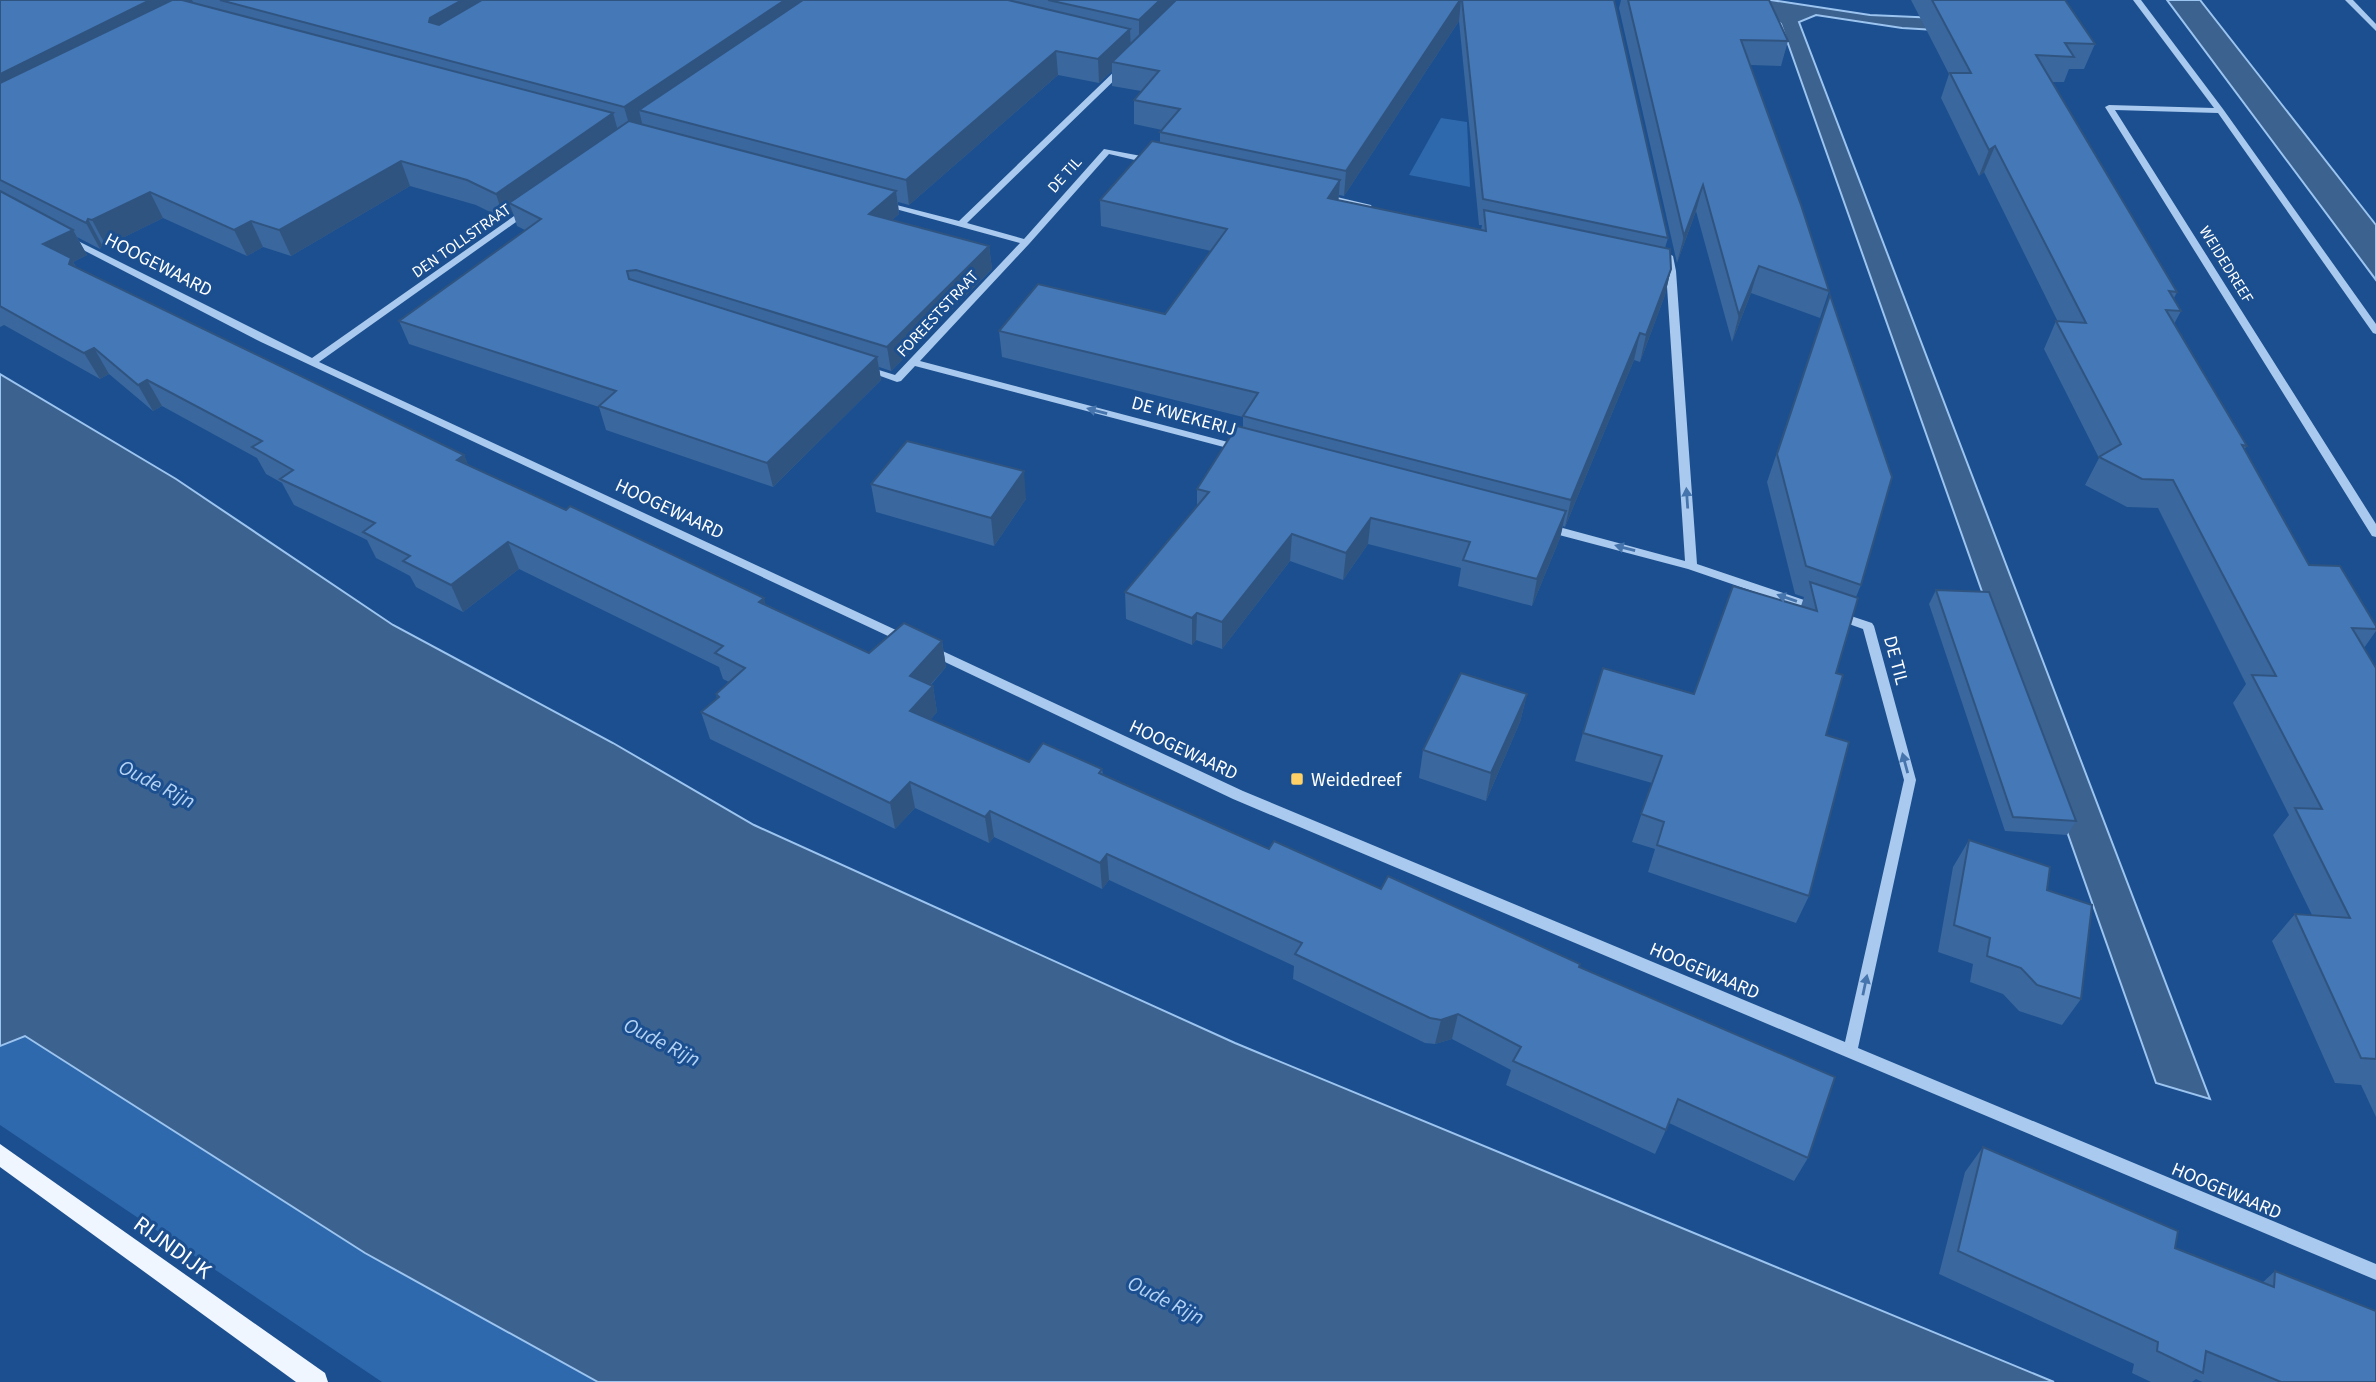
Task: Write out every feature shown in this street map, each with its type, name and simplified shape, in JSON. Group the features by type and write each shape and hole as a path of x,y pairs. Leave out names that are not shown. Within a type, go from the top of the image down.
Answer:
{"main road":[{"name":"RIJNDIJK","path":"0,1154 316,1382"}],"street":[{"path":"2137,0 2220,111 2376,331"},
{"path":"2349,0 2376,29"},
{"path":"962,223 1131,60"},
{"name":"WEIDEDREEF","path":"2220,111 2109,107 2376,533"},
{"name":"DE TIL","path":"1026,242 1107,151 1161,163"},
{"path":"1310,194 1378,209"},
{"path":"869,199 1026,242"},
{"name":"DEN TOLLSTRAAT","path":"313,362 531,208"},
{"name":"HOOGEWAARD","path":"60,235 264,340 1238,795 2376,1272"},
{"name":"FOREESTSTRAAT","path":"858,367 897,379 1026,242"},
{"path":"1531,524 1691,566 1671,271 1665,244"},
{"path":"1658,268 1671,271"},
{"name":"DE KWEKERIJ","path":"912,362 1252,451"},
{"name":"DE TIL","path":"1691,566 1868,626 1910,780 1850,1052"}],"shaded area":[{"path":"1441,118 1467,122 1470,187 1409,175"},
{"path":"25,1036 365,1253 598,1382 382,1382 0,1125 0,1046"}],"water":[{"path":"1710,0 1771,0 1870,15 2054,23 2055,37 1902,28 1816,15 1799,22 2210,1099 2156,1083 1781,24 1772,15"},
{"path":"2167,0 2200,0 2376,225 2376,280"},
{"name":"Oude Rijn","path":"0,374 176,479 393,625 613,743 754,825 1235,1043 2054,1382 598,1382 365,1253 25,1036 0,1046"}],"building":[{"path":"0,0 150,0 0,74"},
{"path":"172,0 182,0 613,113 496,194 467,180 401,161 279,230 251,221 234,230 150,192 92,220 88,219 86,223 0,180 0,83"},
{"path":"220,0 462,0 430,18 429,22 439,25 482,0 785,0 624,107"},
{"path":"803,0 1008,0 1130,29 1098,59 1056,51 906,180 639,110"},
{"path":"1048,0 1160,0 1139,20"},
{"path":"1176,0 1460,0 1346,171 1160,132 1180,109 1134,100 1159,71 1112,62"},
{"path":"1462,0 1614,0 1668,238 1483,199"},
{"path":"1628,0 1769,0 1788,41 1741,40 1829,291 1759,266 1739,315 1703,185 1684,236"},
{"path":"1932,0 2065,0 2095,44 2065,43 2074,57 2036,55 2177,292 2169,291 2181,311 2166,310 2247,446 2242,445 2309,565 2340,566 2376,626 2376,629 2352,628 2376,668 2376,1059 2361,1058 2295,914 2350,918 2295,808 2322,809 2252,675 2276,676 2173,480 2142,479 2099,457 2121,444 2056,321 2086,323 1995,146 1989,150 1950,73 1971,73"},
{"path":"629,121 896,191 869,214 989,246 887,347 636,270 627,271 629,279 877,357 767,463 599,406 616,391 399,321 541,219 509,203"},
{"path":"1152,141 1340,180 1328,198 1486,231 1484,210 1670,249 1671,269 1646,335 1640,333 1571,500 1243,416 1258,393 999,331 1038,284 1165,314 1227,229 1100,200"},
{"path":"0,191 73,230 43,244 71,258 69,264 464,455 457,460 566,510 570,506 764,598 759,602 869,653 904,623 942,641 910,676 933,686 910,711 1029,762 1043,743 1102,769 1099,773 1269,849 1274,841 1381,889 1388,876 1580,964 1579,967 1835,1077 1808,1158 1678,1099 1666,1130 1513,1061 1521,1047 1458,1014 1441,1020 1430,1018 1295,954 1302,943 1107,854 1100,863 990,811 985,817 910,782 890,803 701,712 719,697 716,694 745,668 715,653 723,646 508,542 451,585 403,561 410,556 363,532 375,523 280,479 293,470 252,447 262,441 147,380 138,385 94,348 84,353 0,306"},
{"path":"1830,295 1892,477 1861,585 1806,566 1777,454"},
{"path":"1237,426 1566,511 1537,579 1463,560 1470,542 1371,518 1346,553 1292,534 1222,622 1197,613 1192,618 1125,592 1209,492 1197,489"},
{"path":"907,441 1024,471 991,518 871,484"},
{"path":"1810,582 1858,598 1836,673 1843,675 1826,735 1849,742 1809,896 1657,845 1664,822 1641,814 1662,756 1583,733 1603,668 1694,694 1733,586 1817,611"},
{"path":"1936,590 1989,592 2076,821 2013,817"},
{"path":"1461,673 1527,694 1491,773 1423,750"},
{"path":"1969,840 2050,867 2047,890 2092,905 2081,999 2037,985 2021,968 1987,956 1990,938 1954,925"},
{"path":"1983,1147 2178,1231 2175,1248 2274,1287 2275,1271 2376,1311 2376,1382 2281,1382 2206,1351 2203,1373 2157,1351 2158,1342 1958,1251"}],"place":[{"name":"Weidedreef","path":"1297,779"}]}
